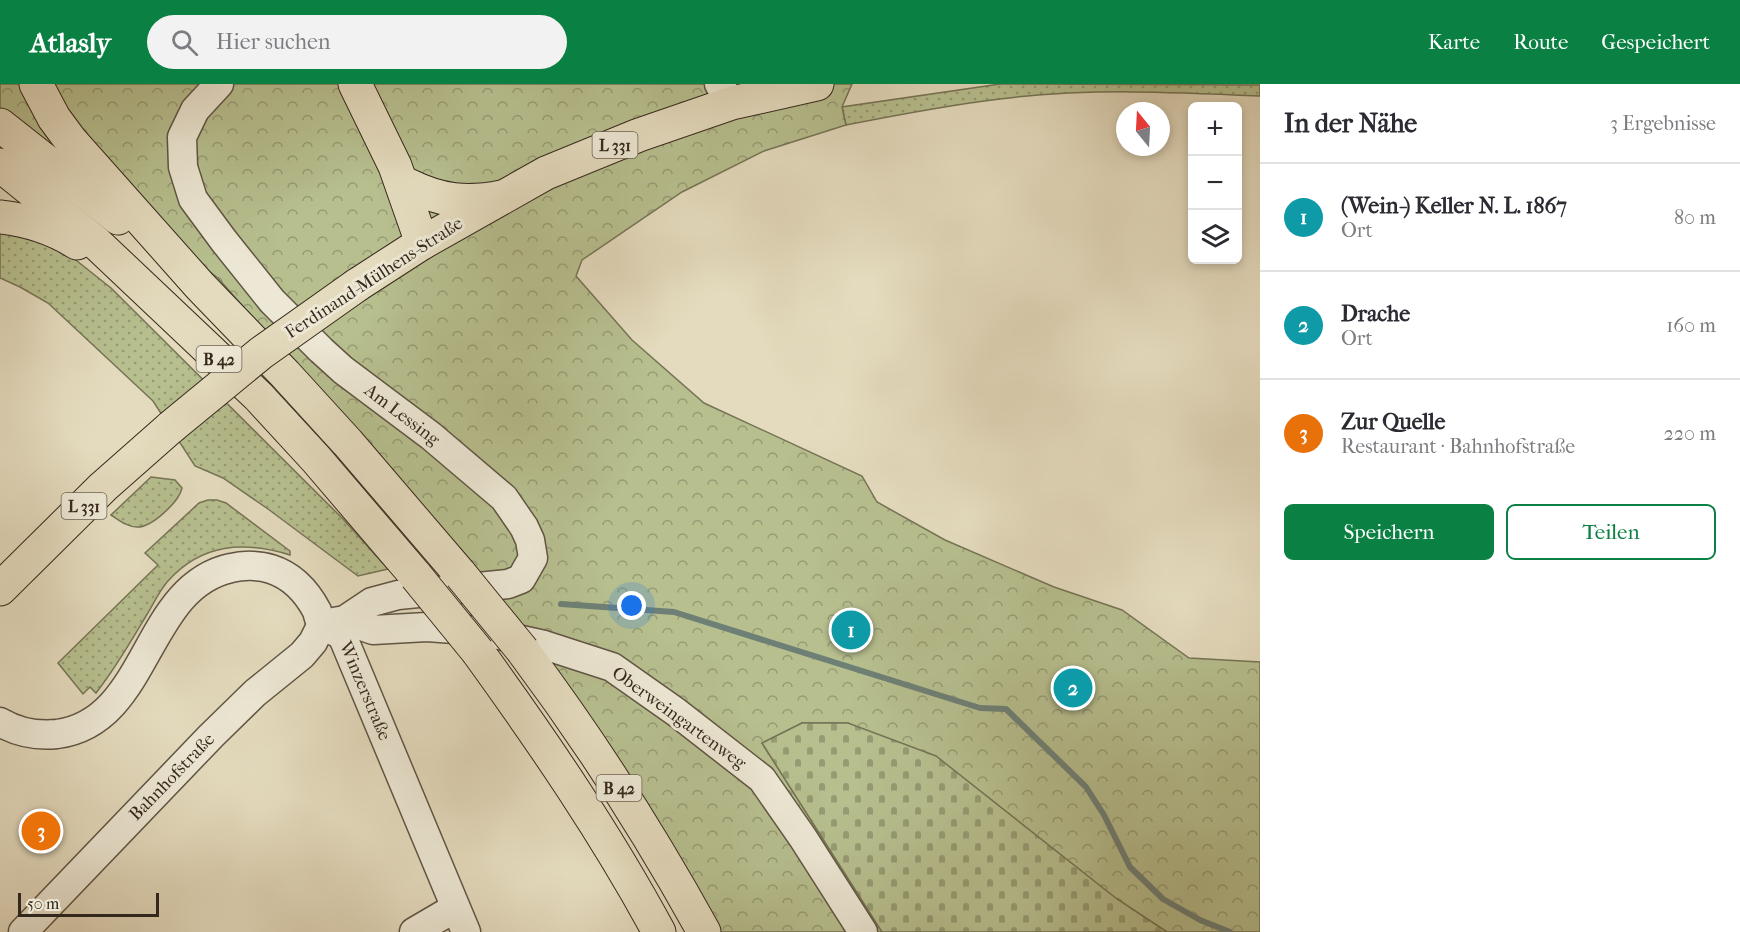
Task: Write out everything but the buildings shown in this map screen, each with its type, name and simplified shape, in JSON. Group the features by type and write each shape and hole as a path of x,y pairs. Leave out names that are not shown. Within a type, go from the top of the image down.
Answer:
{"main road":[{"name":"B 42","path":"36,84 54,118 71,141 200,286 340,435 461,575 523,651 615,780 704,932"},
{"path":"355,84 402,176 422,243"},
{"name":"Ferdinand-Mülhens-Straße","path":"0,589 103,487 171,426 261,353 357,285 422,243 546,173 639,135 725,94 817,84"},
{"name":"B 42","path":"0,125 200,286"},
{"name":"B 42","path":"0,165 94,241 132,276 258,396 316,459 478,652 581,801 659,932"},
{"path":"402,176 426,194 444,200 483,201 502,197"},
{"path":"0,217 15,218 61,233 132,276"}],"street":[{"name":"Am Lessing","path":"219,84 195,110 182,137 183,167 193,199 272,301 343,370 431,436 504,498 524,526 530,540 533,558 521,579 508,584 398,595 372,602 333,622"},
{"name":"Winzerstraße","path":"0,722 20,731 37,735 70,732 84,727 114,703 140,666 177,603 196,584 217,571 236,566 272,569 292,579 306,592 342,635 460,920"},
{"name":"Bahnhofstraße","path":"23,932 211,736 255,693 302,655 333,622"},
{"name":"Oberweingartenweg","path":"333,622 373,630 427,627 481,631 544,645 612,667 676,712 762,779 863,932"},
{"path":"414,932 460,920"}],"green space":[{"path":"0,84 852,84 842,107 846,125 764,151 682,192 582,260 576,276 632,340 704,403 862,476 877,502 945,540 1054,587 1122,610 1189,658 1260,662 1260,932 1167,932 848,723 802,723 762,743 882,932 717,932 479,574 218,278 0,113"},
{"path":"1000,84 1260,85 1260,96 1130,92 1064,93 981,101 846,125 842,107"},
{"path":"0,232 50,244 72,257 111,288 344,520 388,569 358,576 223,478 195,466 153,401 48,303 0,278"},
{"path":"151,477 175,480 182,488 176,500 164,513 150,523 137,527 126,525 111,515"},
{"path":"208,500 226,503 290,551 290,555 256,548 225,548 209,552 181,568 165,585 110,675 96,693 90,687 83,694 58,663 158,565 145,553 199,503"},
{"path":"802,723 848,723 936,756 1117,899 1167,932 882,932 762,743"}],"waterway":[{"path":"561,604 674,612 980,708 1006,709 1086,787 1104,815 1130,867 1163,899 1200,920 1230,932"}],"place":[{"name":"(Wein-) Keller N. L. 1867","path":"851,630"},
{"name":"Drache","path":"1073,688"},
{"name":"Zur Quelle","path":"41,831"}]}
